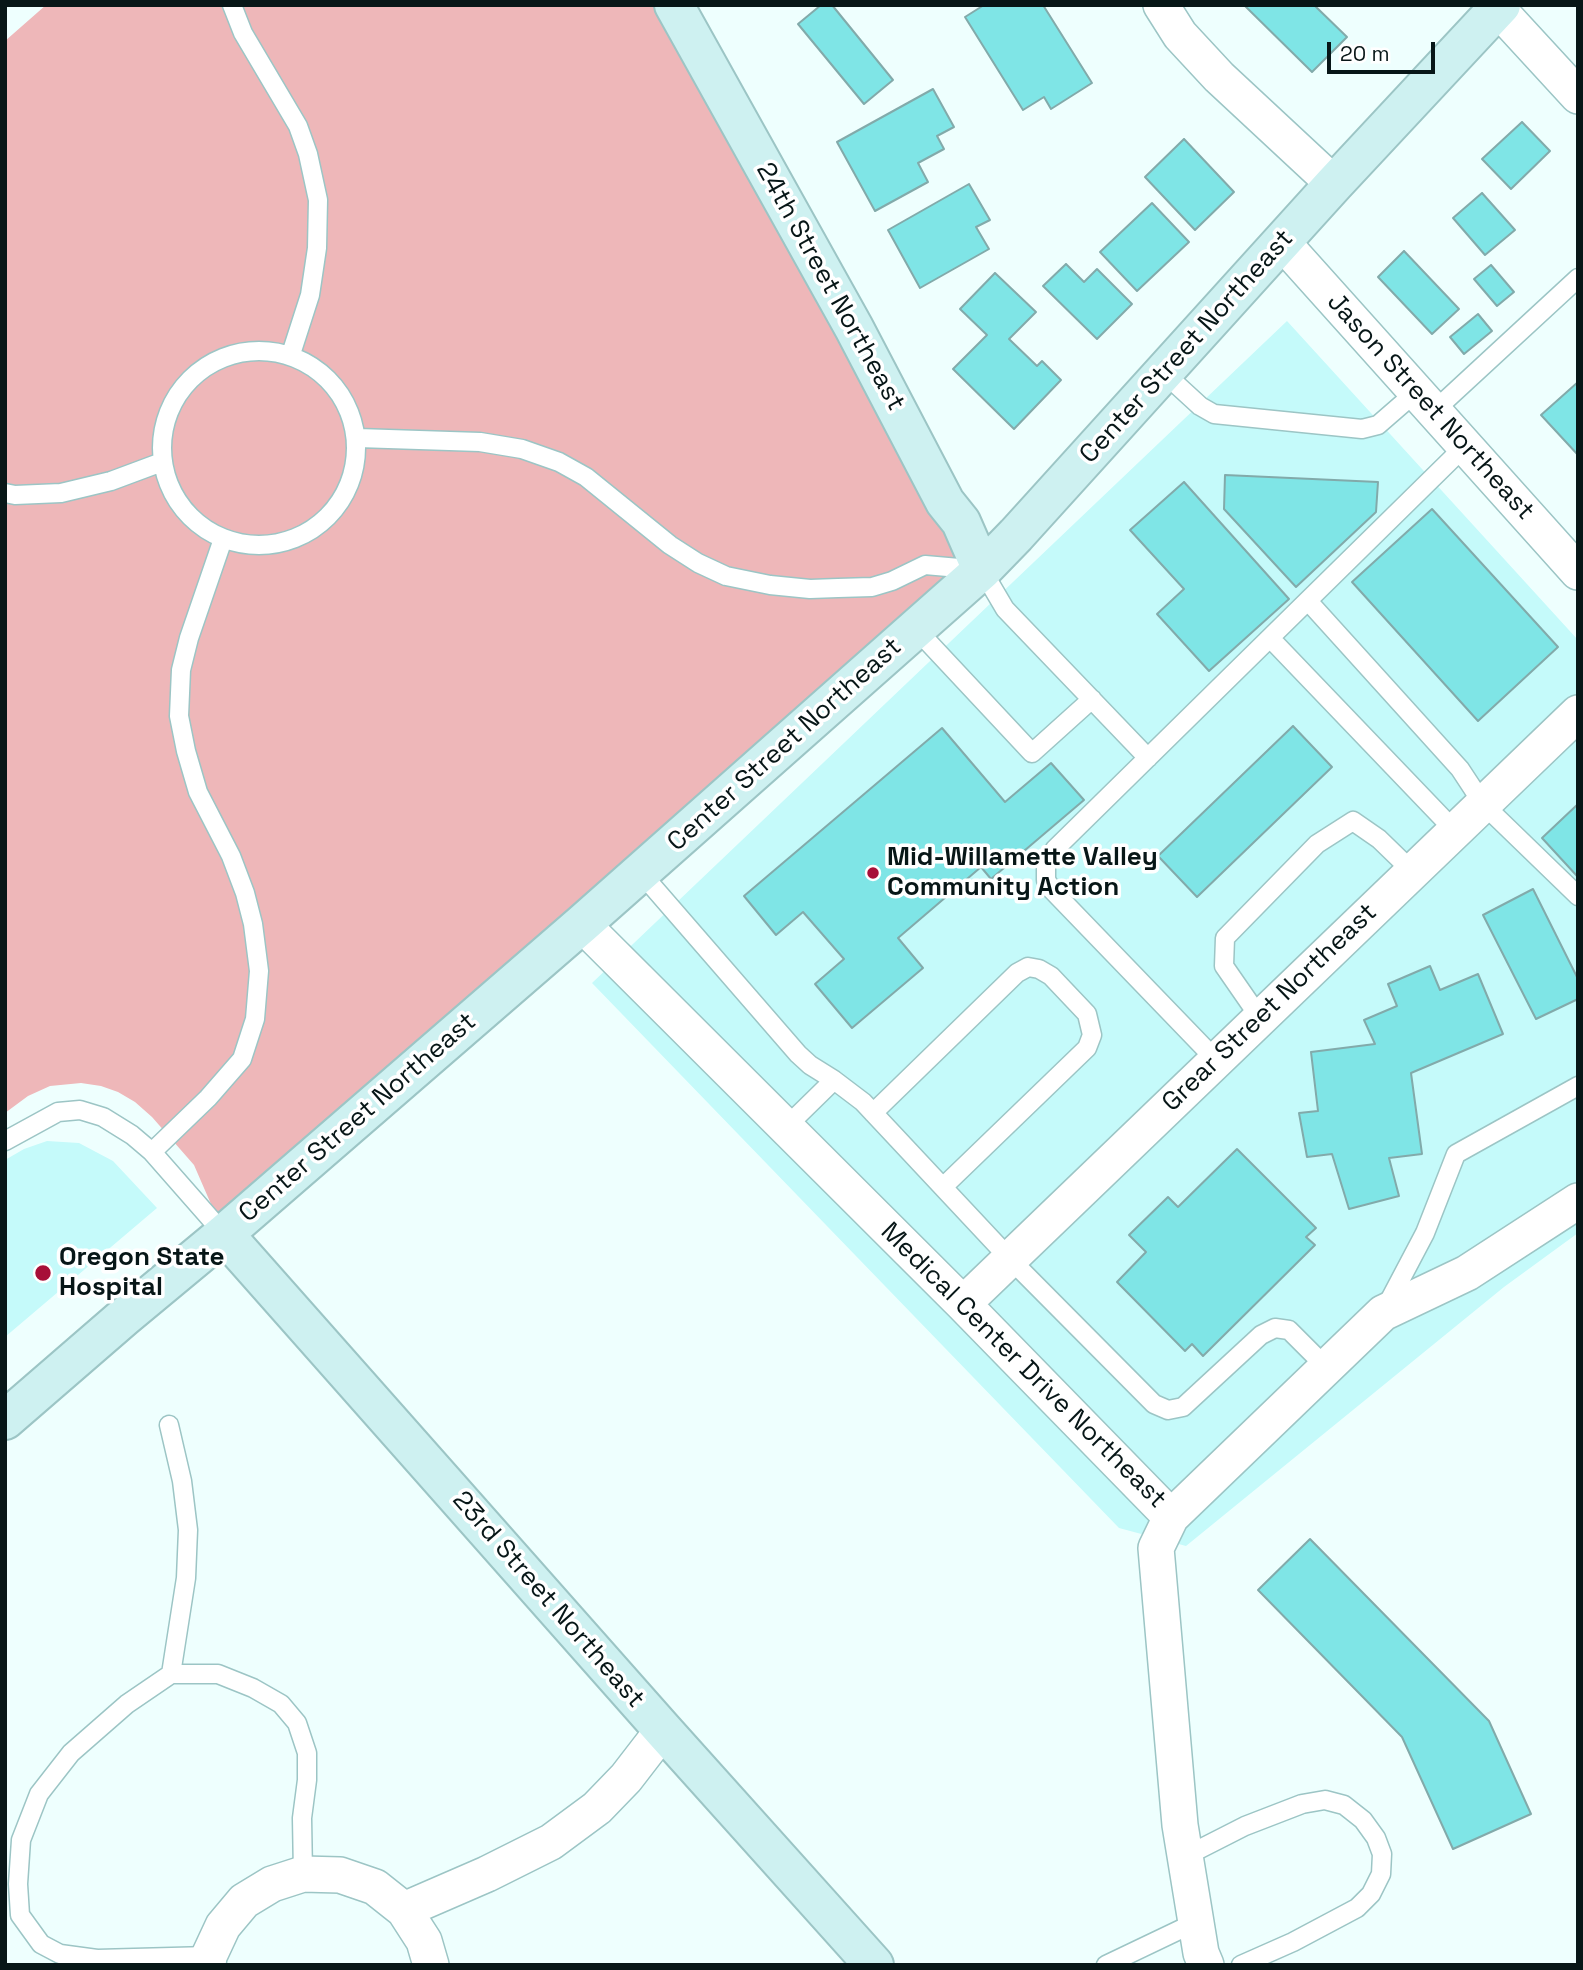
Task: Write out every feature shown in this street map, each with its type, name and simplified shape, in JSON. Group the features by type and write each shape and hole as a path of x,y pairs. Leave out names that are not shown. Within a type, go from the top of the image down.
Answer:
{"main road":[{"name":"24th Street Northeast","path":"674,5 855,328 945,502 961,522 982,570"},
{"name":"Center Street Northeast","path":"5,1420 641,873 982,570 1016,536 1334,184 1500,7"},
{"name":"23rd Street Northeast","path":"224,1234 874,1965"}],"street":[{"path":"1161,5 1180,35 1219,77 1334,184"},
{"path":"1500,7 1578,96"},
{"name":"Jason Street Northeast","path":"1282,242 1578,572"},
{"name":"Grear Street Northeast","path":"963,1304 1578,713"},
{"name":"Medical Center Drive Northeast","path":"582,924 963,1304 1171,1517 1156,1548 1180,1825 1201,1953 1206,1965"},
{"path":"1171,1517 1383,1313 1467,1273 1578,1200"},
{"path":"404,1910 487,1874 551,1842 597,1808 626,1778 663,1730"},
{"path":"208,1960 223,1926 244,1901 272,1884 303,1874 340,1875 375,1887 404,1910 424,1941 431,1965"}],"lane":[{"path":"232,5 243,33 298,126 308,154 318,200 317,248 310,295 291,354"},
{"path":"1164,373 1200,406 1214,414 1362,429 1378,425 1425,401 1578,278"},
{"path":"256,349 291,354 310,364 331,384 351,411 358,438 356,469 336,510 314,530 286,542 252,546 223,539 198,524 181,507 167,481 162,462 161,440 170,408 186,383 215,360 256,349"},
{"path":"358,438 480,442 522,449 559,462 586,477 670,545 698,563 726,576 770,585 838,589 873,587 925,565 982,570 1005,608 1148,758"},
{"path":"1216,1060 1052,890 1046,880 1046,865 1055,849 1465,446"},
{"path":"5,493 61,493 111,481 162,462"},
{"path":"152,1152 208,1098 242,1059 255,1019 259,971 253,924 245,893 230,856 198,792 179,716 181,670 189,638 223,539"},
{"path":"1308,601 1460,769 1483,804 1578,896"},
{"path":"915,629 1032,753 1092,699"},
{"path":"1270,638 1455,831"},
{"path":"1260,1018 1224,966 1225,938 1317,844 1353,821 1379,839 1413,872"},
{"path":"641,873 798,1054 863,1102 1010,1259 1154,1404 1168,1410 1183,1407 1261,1335 1275,1328 1289,1329 1326,1367"},
{"path":"873,1113 1017,973 1028,967 1040,969 1051,976 1087,1014 1092,1035 1087,1048 943,1187"},
{"path":"786,1127 834,1080"},
{"path":"1383,1313 1425,1233 1456,1154 1578,1086"},
{"path":"5,1141 58,1112 80,1110 103,1117 132,1135 152,1152 224,1234"},
{"path":"169,1425 182,1481 188,1530 186,1578 171,1674"},
{"path":"208,1960 97,1959 60,1954 41,1944 20,1915 18,1884 21,1840 39,1794 71,1753 127,1704 171,1674 218,1674 253,1688 281,1704 296,1723 307,1753 302,1818 303,1874"},
{"path":"1186,1856 1245,1826 1302,1804 1325,1800 1344,1805 1363,1820 1376,1838 1382,1854 1381,1874 1371,1894 1357,1908 1293,1942 1241,1965"},
{"path":"1106,1965 1196,1922"}],"shaded area":[{"path":"46,5 674,5 982,570 224,1234 194,1165 152,1117 118,1092 81,1083 50,1086 28,1096 5,1113 5,41"},
{"path":"1287,321 1578,640 1578,1233 1504,1287 1186,1546 1119,1528 592,983"},
{"name":"Oregon State Hospital","path":"47,1141 79,1143 113,1161 157,1208 5,1337 5,1160 24,1149"}],"building":[{"path":"821,5 832,5 893,80 864,104 798,24"},
{"path":"984,5 1043,5 1092,83 1051,109 1044,97 1023,110 965,17"},
{"path":"1244,5 1314,5 1347,37 1312,72"},
{"path":"933,89 954,127 937,136 944,149 918,163 928,182 875,211 837,142"},
{"path":"1522,122 1550,151 1511,189 1482,159"},
{"path":"1184,139 1234,192 1195,230 1145,177"},
{"path":"969,184 990,220 976,227 989,249 920,288 888,230"},
{"path":"1482,193 1515,230 1485,255 1453,218"},
{"path":"1152,203 1189,242 1137,291 1100,252"},
{"path":"1404,251 1459,309 1432,334 1378,277"},
{"path":"1066,264 1084,282 1097,269 1132,304 1097,339 1043,286"},
{"path":"1491,265 1514,292 1497,306 1474,279"},
{"path":"995,273 1036,312 1009,339 1037,366 1042,361 1061,380 1014,429 953,369 987,335 960,309"},
{"path":"1478,314 1492,331 1464,354 1450,337"},
{"path":"1578,382 1578,455 1541,415"},
{"path":"1225,475 1378,482 1376,512 1296,587 1224,509"},
{"path":"1184,482 1289,599 1209,671 1157,614 1184,589 1130,530"},
{"path":"1432,509 1558,647 1478,721 1352,582"},
{"path":"1293,726 1332,767 1197,897 1158,856"},
{"name":"Mid-Willamette Valley Community Action","path":"942,728 1005,802 1051,763 1084,800 991,879 981,867 898,938 923,968 852,1028 815,984 844,959 803,912 776,935 744,896"},
{"path":"1578,804 1578,875 1577,876 1542,838"},
{"path":"1533,889 1578,979 1578,999 1536,1019 1483,915"},
{"path":"1430,966 1440,990 1478,974 1503,1034 1411,1073 1422,1154 1389,1158 1399,1196 1349,1209 1332,1154 1307,1157 1299,1113 1318,1111 1311,1052 1375,1044 1364,1020 1397,1006 1388,984"},
{"path":"1237,1149 1316,1228 1306,1237 1315,1245 1203,1356 1192,1344 1185,1351 1117,1282 1146,1252 1129,1235 1168,1197 1178,1207"},
{"path":"1310,1539 1489,1721 1531,1814 1453,1849 1402,1737 1258,1590"}],"place":[{"name":"Mid-Willamette Valley Community Action","path":"873,873"},
{"name":"Oregon State Hospital","path":"43,1273"}]}
